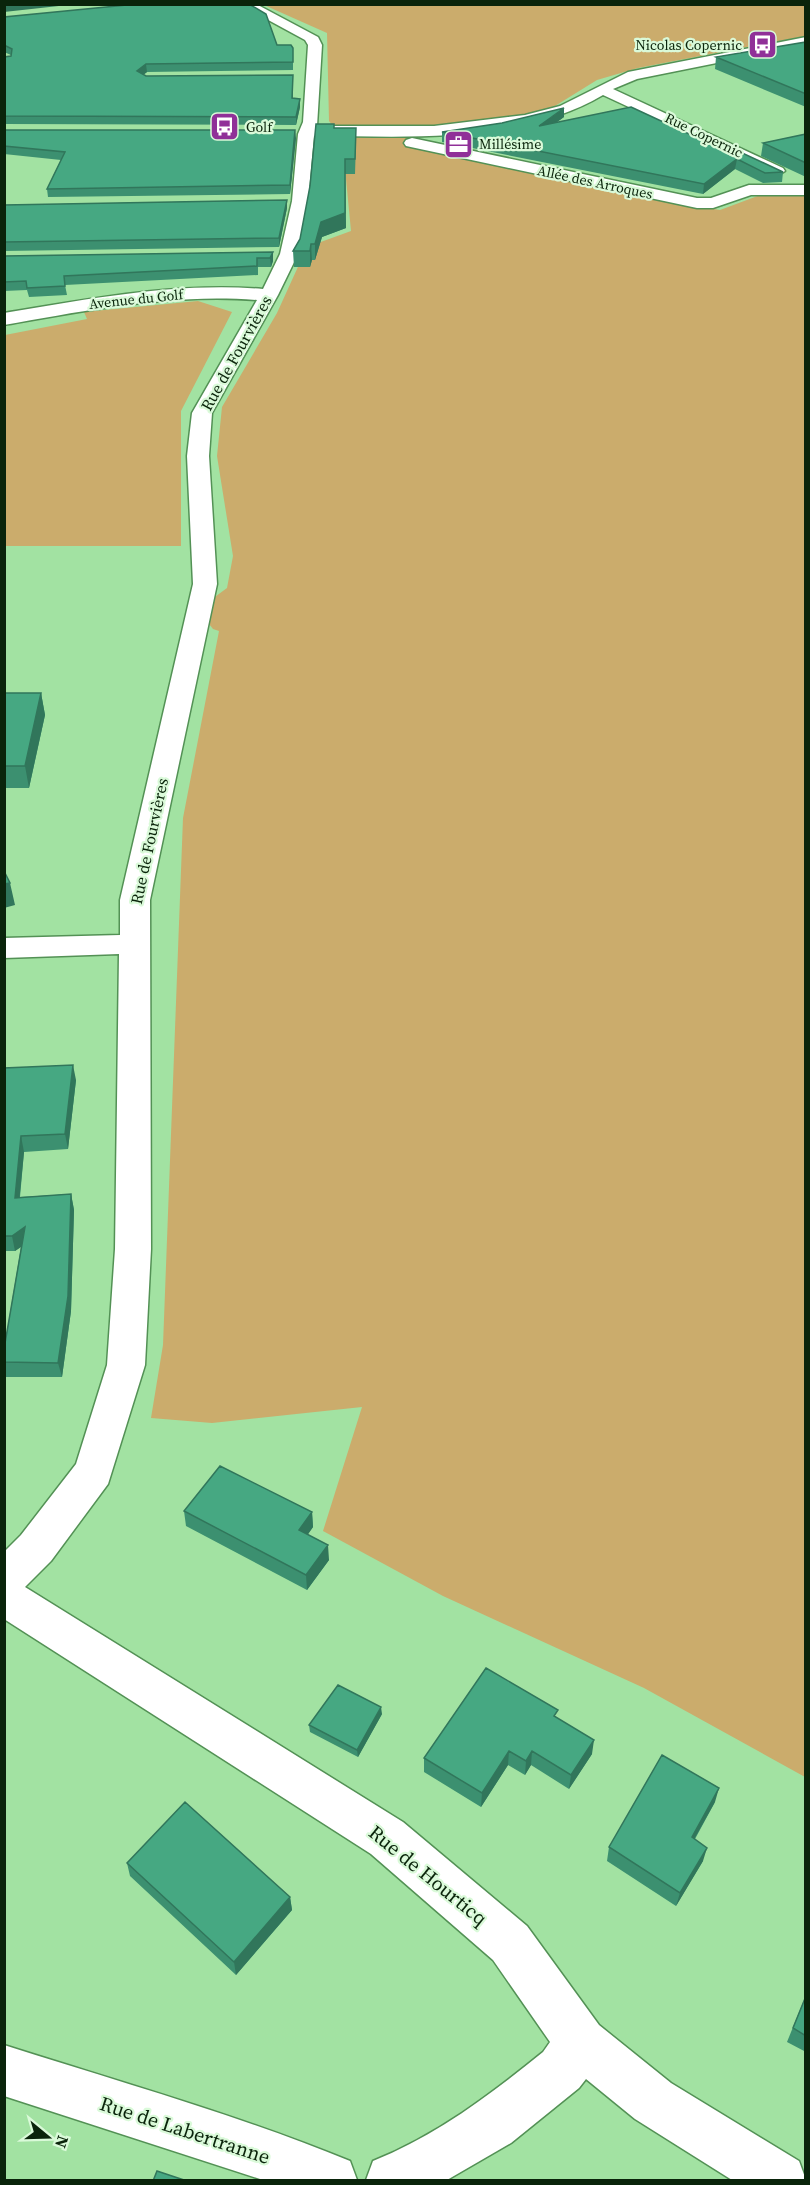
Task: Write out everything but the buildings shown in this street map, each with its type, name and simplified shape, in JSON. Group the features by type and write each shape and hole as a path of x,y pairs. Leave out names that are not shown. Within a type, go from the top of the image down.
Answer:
{"street":[{"path":"244,4 311,37 315,45 306,76 309,131"},
{"path":"290,131 386,131 477,128 510,124 581,103 615,81 658,69 806,41"},
{"name":"Rue Copernic","path":"601,88 806,185"},
{"name":"Rue de Fourvières","path":"4,1580 36,1548 94,1472 126,1365 134,1248 132,944 135,900 206,584 198,456 202,412 269,295 289,254 300,201 306,134 309,131"},
{"name":"Allée des Arroques","path":"386,131 417,145 697,203 713,203 749,190 806,190"},
{"path":"285,152 304,152"},
{"path":"770,167 788,163"},
{"path":"282,201 300,201"},
{"path":"267,254 289,254"},
{"name":"Avenue du Golf","path":"4,318 102,302 217,291 269,295"},
{"path":"4,948 132,944"},
{"name":"Rue de Hourticq","path":"4,1596 387,1838 510,1943 581,2043 653,2101 780,2181"},
{"path":"392,2181 493,2124 561,2070 581,2043"},
{"name":"Rue de Labertranne","path":"4,2070 257,2152 331,2181"}],"shaded area":[{"path":"264,5 805,5 805,36 638,68 597,80 555,106 491,123 410,127 411,146 665,201 720,210 763,194 805,195 805,1777 644,1688 443,1596 323,1531 362,1407 212,1423 151,1418 163,1345 183,818 219,631 213,629 206,620 208,602 227,588 233,556 217,456 222,407 277,313 307,247 351,231 342,137 329,121 327,33"},
{"path":"198,301 232,312 181,411 181,546 5,546 5,335 87,319 84,312"}],"place":[{"name":"Nicolas Copernic","path":"763,45"},
{"name":"Golf","path":"225,127"},
{"name":"Millésime","path":"458,144"}]}
